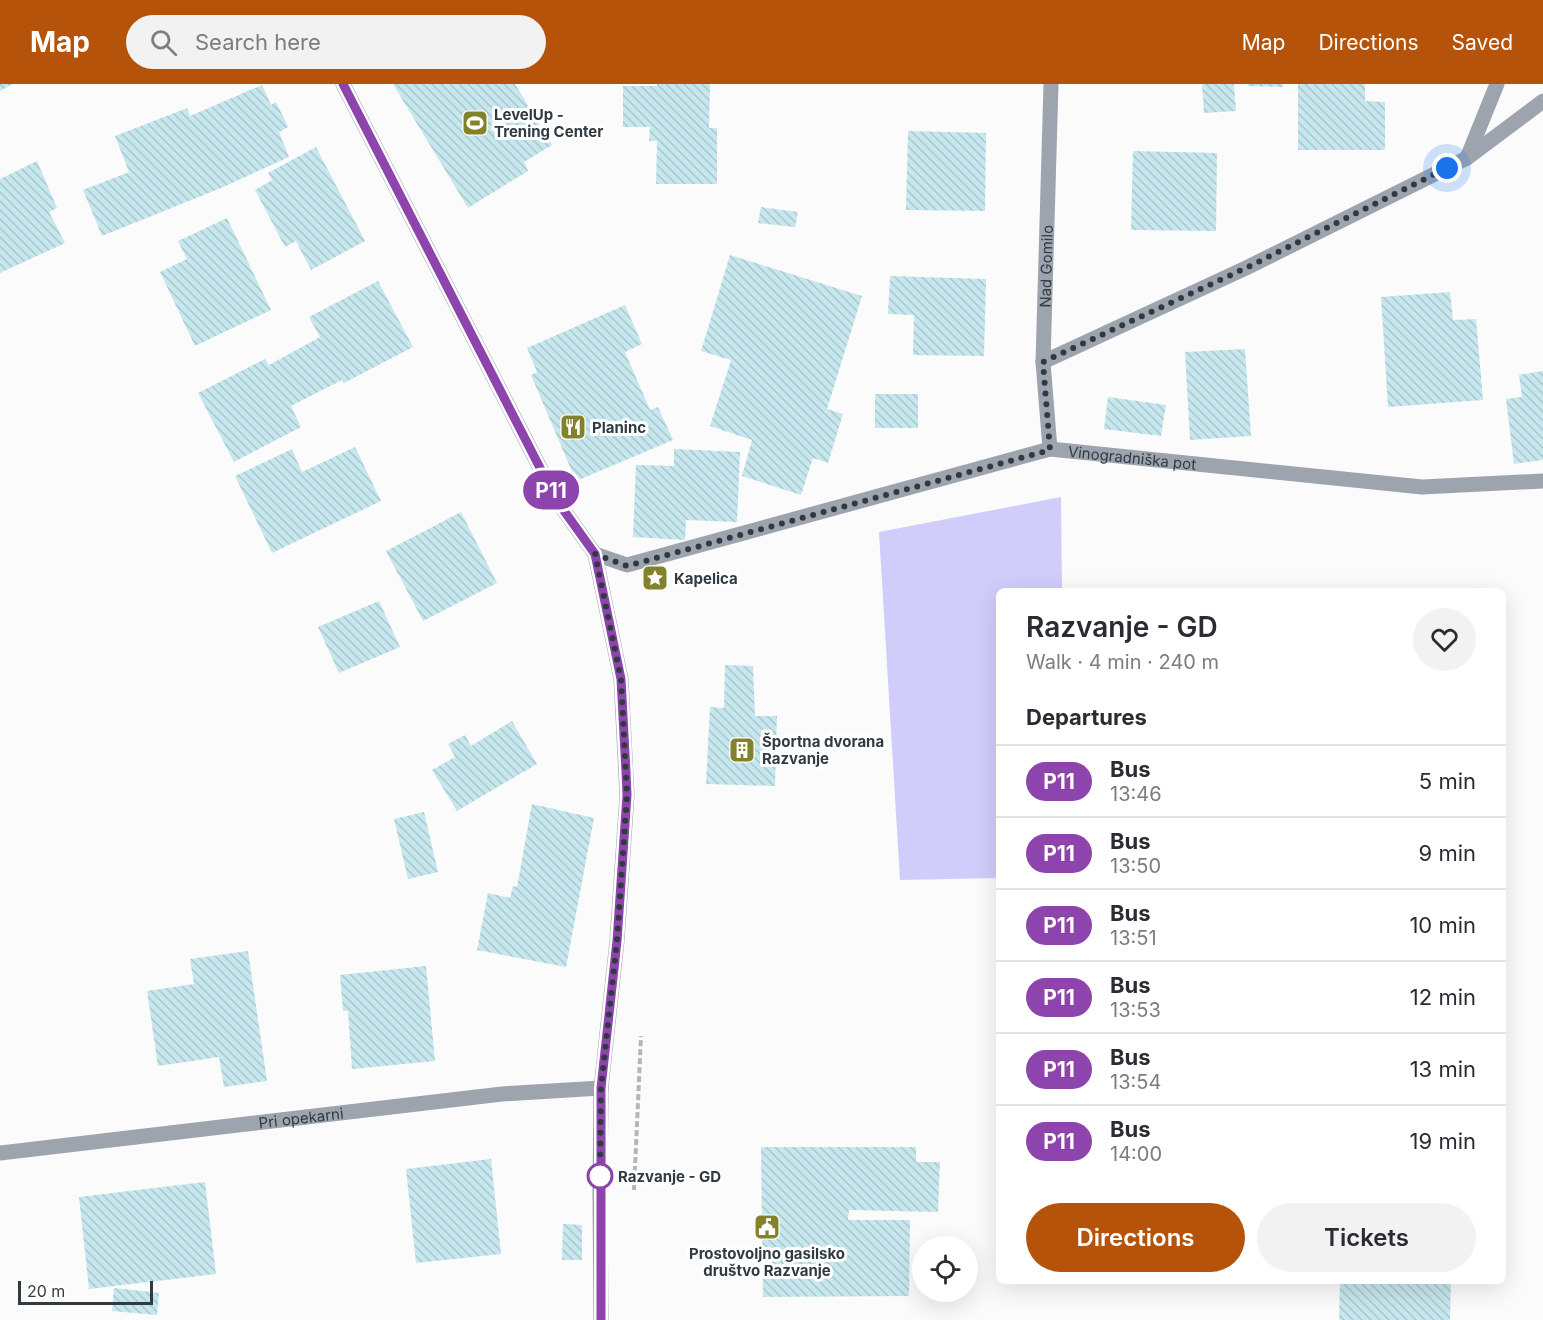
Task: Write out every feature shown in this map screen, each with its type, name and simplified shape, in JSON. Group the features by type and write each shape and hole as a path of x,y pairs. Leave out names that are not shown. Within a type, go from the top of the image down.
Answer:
{"street":[{"path":"343,84 557,501 595,554 621,679 627,795 617,941 601,1088 601,1320"},
{"name":"Nad Gomilo","path":"1050,450 1043,362 1051,84"},
{"path":"1467,158 1497,84"},
{"path":"1043,362 1246,268 1467,158 1543,101"},
{"name":"Vinogradniška pot","path":"595,554 627,566 1050,450 1422,487 1543,481"},
{"name":"Pri opekarni","path":"0,1153 502,1094 601,1088"}],"shaded area":[{"path":"1061,497 1062,588 996,588 996,878 900,880 879,532"}],"building":[{"path":"0,84 13,84 0,91"},
{"path":"393,84 515,84 552,145 524,162 528,171 468,208"},
{"path":"657,84 710,84 709,128 717,128 717,184 656,184 657,141 649,141 650,127 623,127 623,86 657,86"},
{"path":"1202,84 1234,84 1236,111 1204,113"},
{"path":"1248,84 1283,84 1283,87 1248,86"},
{"path":"1298,84 1365,84 1365,101 1385,102 1385,150 1298,150"},
{"path":"262,85 271,105 276,102 288,127 279,132 289,157 221,188 102,236 83,190 129,172 115,136 187,108 190,116"},
{"path":"908,131 986,133 985,211 906,210"},
{"path":"316,147 365,241 311,270 296,241 285,247 255,190 272,180 268,173"},
{"path":"1133,151 1217,153 1216,231 1131,230"},
{"path":"37,161 57,208 49,212 65,243 0,273 0,179"},
{"path":"761,207 798,212 795,227 758,223"},
{"path":"227,218 271,310 195,346 160,272 187,259 178,241"},
{"path":"730,255 862,296 827,409 843,414 828,463 813,458 801,495 742,476 752,440 710,426 731,360 701,351"},
{"path":"890,276 986,279 984,356 913,355 914,315 888,314"},
{"path":"378,281 413,347 344,383 342,380 291,406 301,427 234,462 198,393 265,359 269,365 320,337 309,317"},
{"path":"1450,292 1453,320 1476,319 1483,400 1388,407 1381,297"},
{"path":"625,305 642,344 625,352 650,410 658,407 673,440 576,481 531,375 537,372 527,348"},
{"path":"1245,349 1251,436 1190,440 1185,352"},
{"path":"1543,371 1543,460 1514,464 1506,399 1522,397 1519,375"},
{"path":"875,394 918,394 918,428 875,428"},
{"path":"1108,397 1166,405 1161,436 1104,429"},
{"path":"355,447 381,501 272,553 235,476 292,449 302,472"},
{"path":"674,449 740,452 737,522 686,520 685,540 633,537 636,465 674,466"},
{"path":"461,512 497,583 423,621 386,551"},
{"path":"379,601 400,647 339,673 318,627"},
{"name":"Športna dvorana Razvanje","path":"725,665 753,666 755,716 777,716 775,786 706,784 710,707 724,708"},
{"path":"512,721 537,764 457,811 432,770 455,757 448,744 465,735 471,746"},
{"path":"532,804 594,818 566,967 477,950 488,893 510,898 513,886 517,887"},
{"path":"424,812 438,872 408,879 394,819"},
{"path":"248,951 267,1081 224,1087 219,1057 158,1066 147,991 194,984 190,959"},
{"path":"426,966 435,1061 352,1069 348,1011 343,1011 340,975"},
{"path":"761,1147 916,1147 916,1162 940,1162 938,1212 849,1210 848,1220 910,1220 909,1296 763,1297"},
{"path":"491,1159 501,1254 416,1263 406,1169"},
{"path":"205,1182 216,1274 89,1289 79,1197"},
{"path":"563,1224 582,1225 582,1260 562,1260"},
{"path":"1340,1284 1451,1284 1450,1320 1339,1320"},
{"path":"114,1288 159,1293 157,1315 112,1311"}],"bus line":[{"name":"P11","path":"343,84 557,501 595,554 621,679 627,795 617,941 601,1088 601,1320"}],"place":[{"name":"LevelUp - Trening Center","path":"475,123"},
{"name":"Planinc","path":"573,427"},
{"name":"Kapelica","path":"655,578"},
{"name":"Športna dvorana Razvanje","path":"742,750"},
{"name":"Razvanje - GD","path":"600,1176"},
{"name":"Prostovoljno gasilsko društvo Razvanje","path":"767,1227"}],"route":[{"path":"600,1176 601,1088 617,941 627,795 621,679 595,554 627,566 1050,450 1043,362 1246,268 1447,168"}]}
